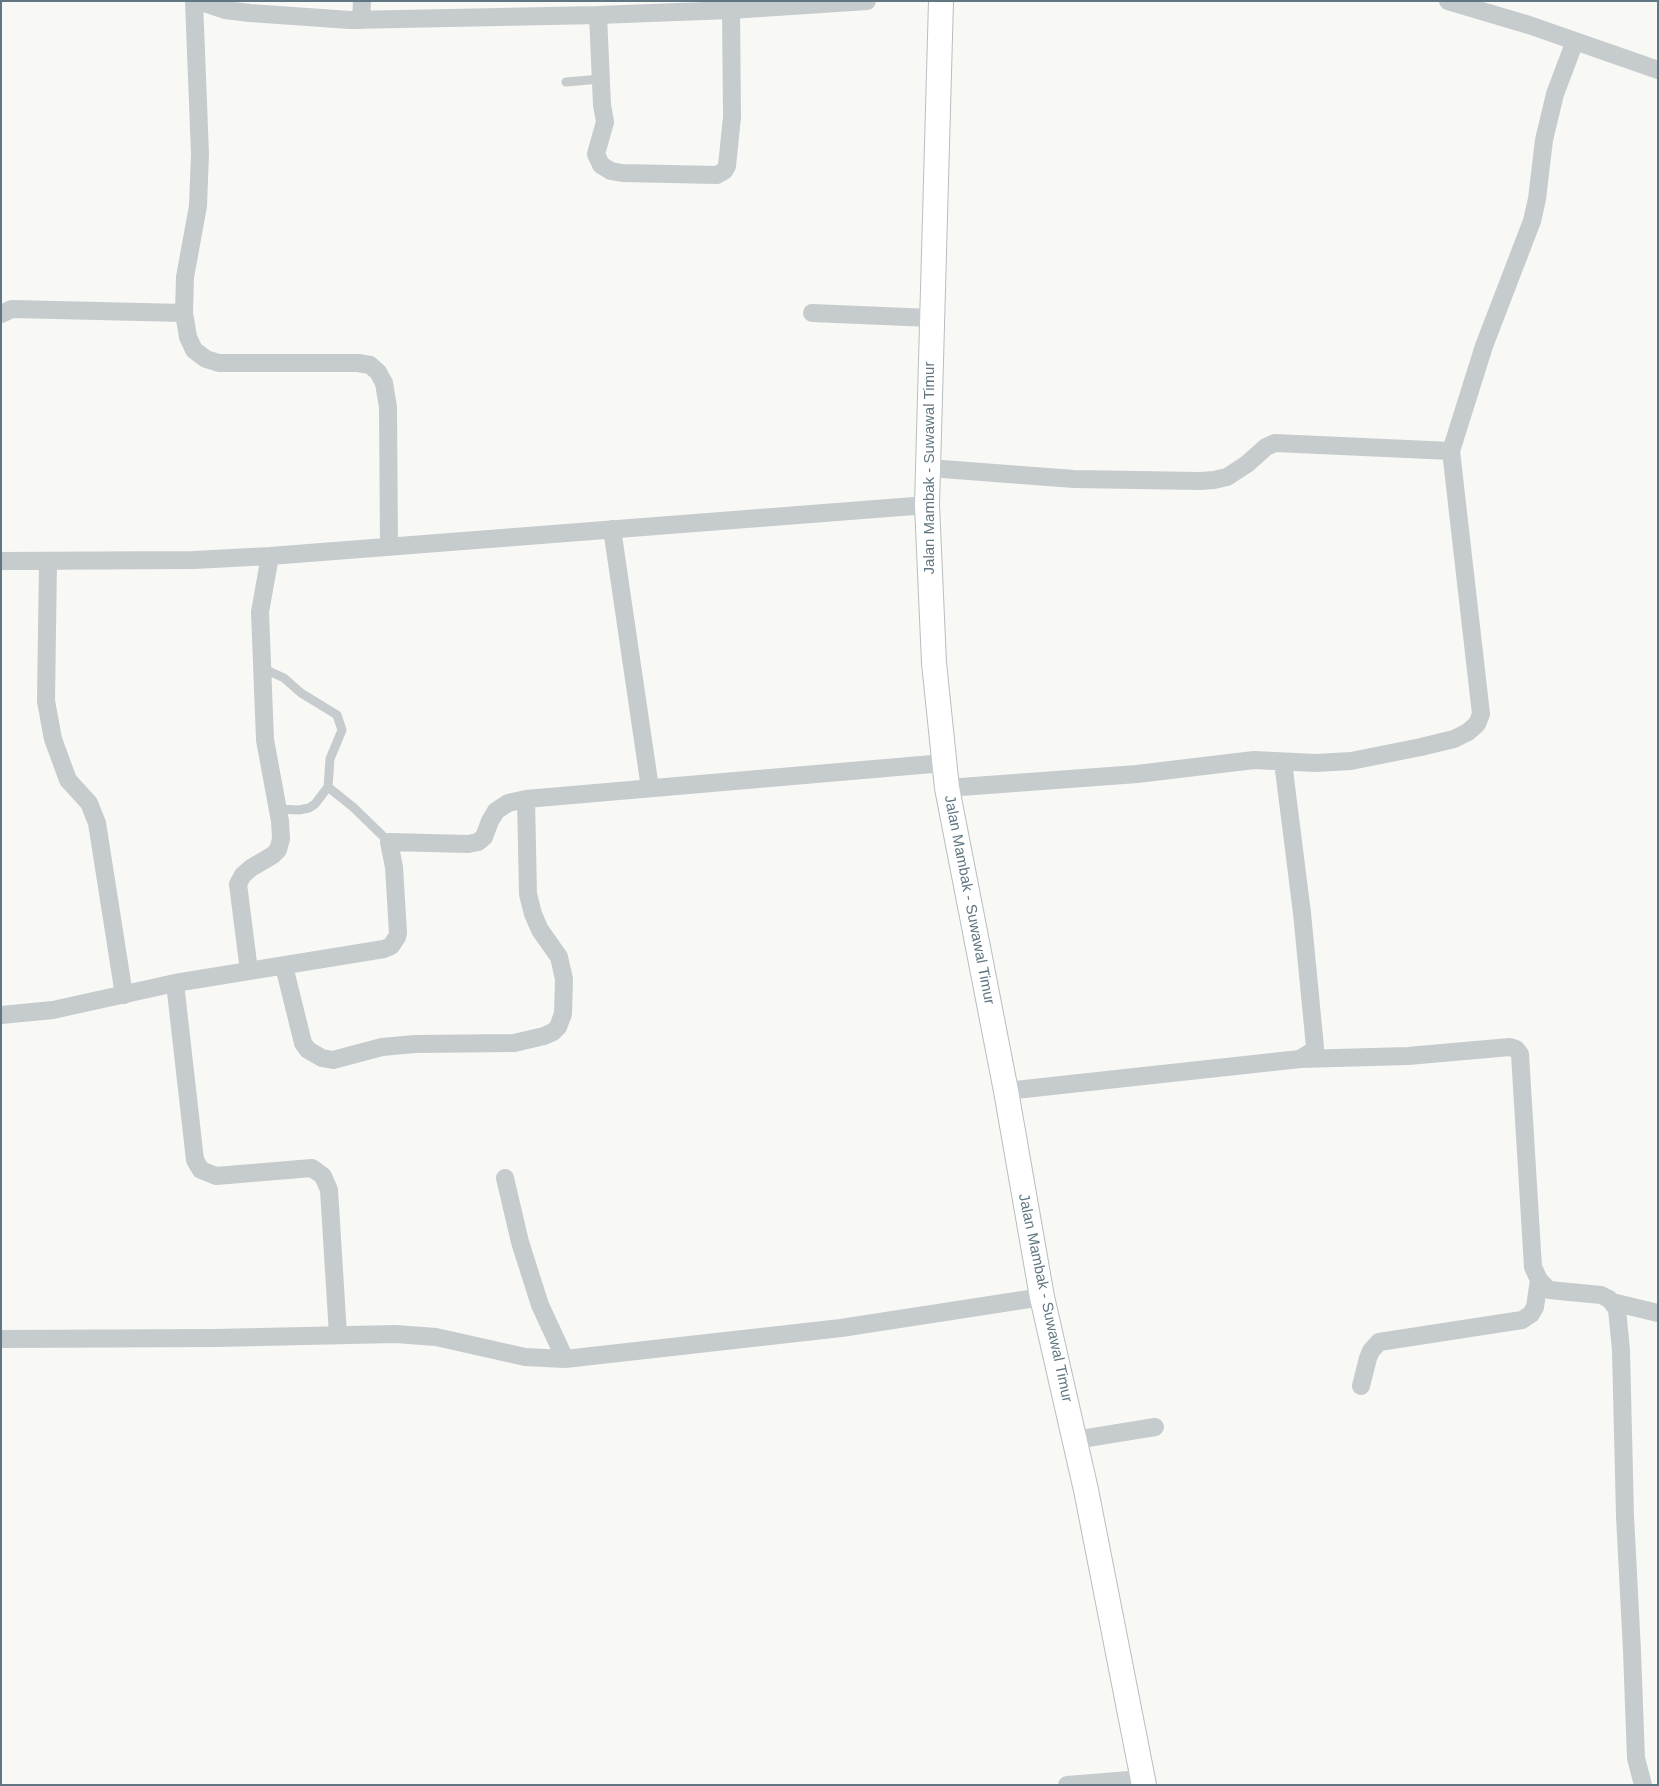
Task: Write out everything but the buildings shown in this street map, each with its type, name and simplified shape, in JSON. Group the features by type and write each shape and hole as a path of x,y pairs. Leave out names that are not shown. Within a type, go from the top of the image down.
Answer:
{"street":[{"path":"194,1 200,154 198,206 185,277 184,313 188,337 194,350 206,359 219,363 358,363 370,365 378,372 384,383 388,407 389,546"},
{"path":"198,1 225,10 250,14 361,20 598,15 731,10 867,1"},
{"path":"361,20 362,1"},
{"name":"Jalan Mambak - Suwawal Timur","path":"941,1 927,505 934,663 944,763 947,788 1006,1091 1042,1297 1088,1499 1143,1782"},
{"path":"1448,1 1529,25 1658,70"},
{"path":"598,15 605,122 596,154 600,165 611,171 622,173 717,175 722,173 727,166 732,117 731,10"},
{"path":"947,788 1137,774 1254,760 1316,763 1351,760 1422,747 1454,738 1473,728 1480,720 1481,714 1451,451 1484,346 1532,221 1537,199 1546,131 1555,94 1575,42"},
{"path":"1,314 12,309 184,313"},
{"path":"812,313 931,318"},
{"path":"929,468 1074,479 1200,481 1226,477 1247,464 1266,447 1275,443 1451,451"},
{"path":"1,561 194,560 270,556 927,505"},
{"path":"612,529 650,788"},
{"path":"249,972 238,884 250,868 273,855 278,850 281,838 265,740 262,668 260,612 270,556"},
{"path":"48,561 46,701 53,739 68,780 88,803 98,823 124,995"},
{"path":"1283,762 1302,913 1315,1047 1307,1056 1300,1059"},
{"path":"1,1015 53,1010 175,983 384,949 391,946 398,933 394,867 390,842 468,844 478,842 484,837 490,820 501,806 508,803 526,799 944,763"},
{"path":"284,966 303,1043 308,1050 322,1058 333,1060 382,1047 415,1044 514,1043 553,1032 562,1022 564,979 559,957 540,930 533,914 528,894 526,799"},
{"path":"175,983 195,1160 201,1170 216,1176 312,1168 322,1176 329,1190 338,1335"},
{"path":"1006,1091 1300,1059 1408,1056 1510,1047 1516,1049 1521,1057 1533,1267 1539,1280 1549,1290 1601,1295 1612,1302 1658,1313"},
{"path":"505,1178 520,1242 540,1305 565,1360"},
{"path":"1361,1386 1368,1358 1374,1346 1379,1342 1522,1320 1531,1314 1535,1307 1539,1280"},
{"path":"1,1338 215,1338 395,1334 436,1337 525,1357 565,1360 841,1328 1042,1297"},
{"path":"1612,1302 1617,1310 1621,1350 1625,1516 1636,1758 1643,1785"},
{"path":"1075,1440 1156,1427"},
{"path":"1067,1785 1143,1782"}],"lane":[{"path":"566,82 601,79"},
{"path":"262,668 284,678 301,693 337,716 342,730 330,759 328,786 315,804 309,808 299,810 277,809"},
{"path":"328,786 390,842"}]}
